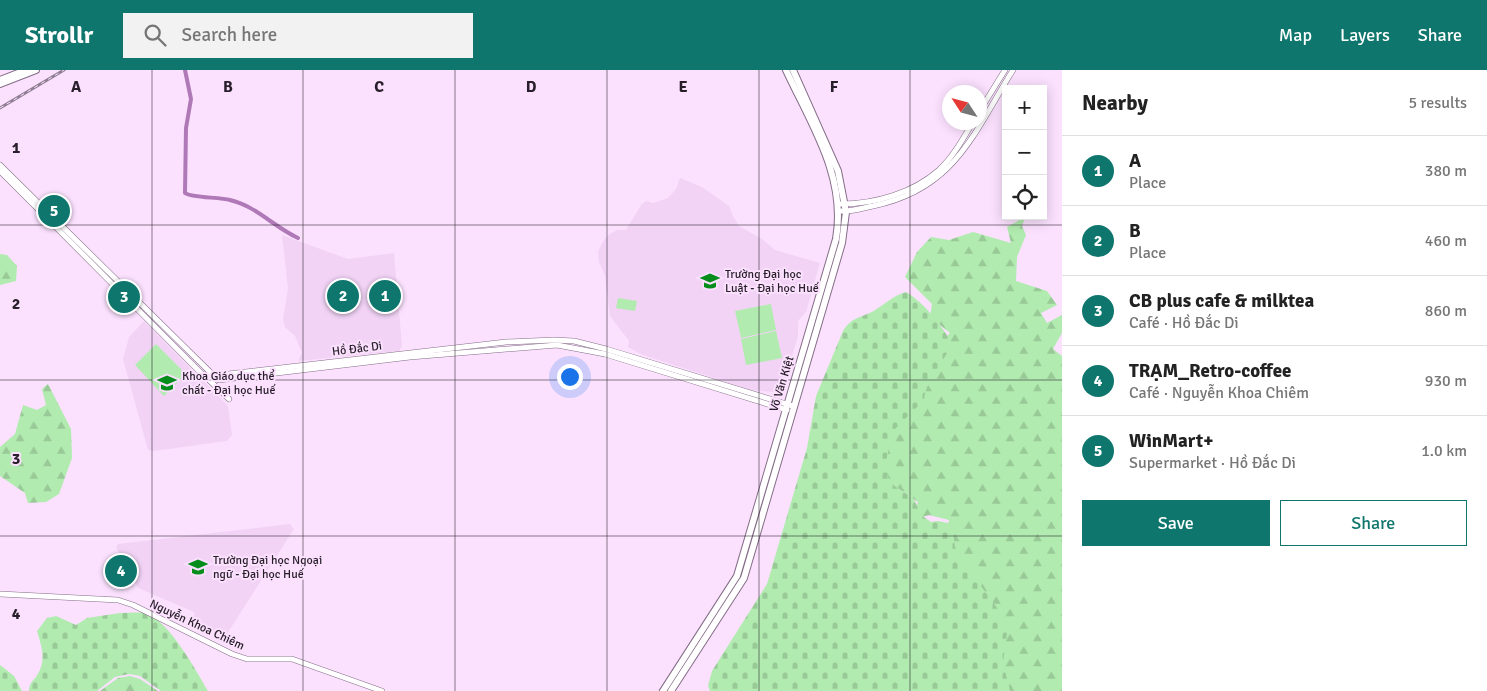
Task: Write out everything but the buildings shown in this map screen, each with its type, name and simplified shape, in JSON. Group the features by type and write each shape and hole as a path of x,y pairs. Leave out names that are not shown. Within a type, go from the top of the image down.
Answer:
{"main road":[{"path":"0,80 26,70"},
{"path":"0,84 36,70"},
{"name":"Võ Văn Kiệt","path":"663,691 744,578 790,408 815,324 840,251 843,212 838,171 786,70"},
{"name":"Võ Văn Kiệt","path":"793,70 814,122"},
{"name":"Võ Văn Kiệt","path":"671,691 730,596"}],"street":[{"path":"987,101 1006,70"},
{"path":"843,212 896,201 922,189 943,174 1013,70"},
{"path":"842,204 896,195 920,184 939,170 961,148 969,130"},
{"path":"0,164 212,376"},
{"path":"0,171 229,399"},
{"name":"Hồ Đắc Di","path":"212,376 306,368 506,342 574,341 790,408"},
{"path":"202,374 212,376"},
{"name":"Nguyễn Khoa Chiêm","path":"0,594 118,600 133,605 182,631 240,657 247,659 292,659 382,691"}],"shaded area":[{"name":"Trường Đại học Luật - Đại học Huế","path":"680,178 702,187 729,206 739,226 762,239 775,250 820,263 806,312 798,321 798,336 783,388 773,392 751,390 643,355 628,347 629,341 610,316 605,276 599,262 598,252 602,243 607,236 617,230 626,230 641,205 646,201 653,203 668,198 676,189"},
{"path":"282,235 348,259 394,253 402,346 399,351 298,361 302,353 295,336 285,327 283,320 288,288"},
{"name":"Khoa Giáo dục thể chất - Đại học Huế","path":"144,321 228,406 232,435 227,441 154,451 148,450 123,359 129,337"},
{"name":"Trường Đại học Ngoại ngữ - Đại học Huế","path":"290,524 294,529 225,637 195,621 194,612 138,588 116,547 118,544"}],"green space":[{"path":"1020,220 1024,220 1022,226 1026,235 1017,257 1016,281 1047,291 1057,305 1041,313 1047,323 1062,315 1062,333 1053,349 1062,356 1062,691 1011,691 984,685 945,536 949,520 929,515 913,520 918,502 896,487 880,492 883,416 915,392 941,342 950,333 930,317 932,304 905,277 917,252 931,237 949,240 973,232 1011,243 1007,227"},
{"path":"0,254 7,255 17,266 16,281 0,285"},
{"path":"906,292 932,315 952,344 928,385 924,400 896,428 890,442 885,467 890,483 914,499 921,515 931,522 948,523 953,532 955,547 964,563 1000,612 1007,633 1003,662 1010,691 710,691 708,686 712,671 767,584 807,448 816,396 843,331 852,321 872,312 892,298"},
{"path":"618,298 637,301 635,311 616,308"},
{"path":"771,304 776,330 741,338 735,311"},
{"path":"776,331 782,358 746,365 741,339"},
{"path":"156,344 186,374 164,396 135,365"},
{"path":"48,384 71,429 72,458 59,494 46,502 28,503 25,493 0,476 0,447 15,434 23,405 37,410 46,405 42,389"},
{"path":"120,613 144,613 162,624 181,646 208,691 161,691 140,676 129,674 115,677 97,691 29,691 30,685 42,665 42,649 37,631 47,618 56,616 76,625 87,618"},
{"path":"0,665 14,676 22,691 0,691"},
{"path":"130,676 140,679 158,691 100,691 118,678"}],"waterway":[{"path":"185,70 191,99 186,128 185,193 239,203 298,238"}],"railway":[{"path":"0,108 64,70"}],"place":[{"name":"WinMart+","path":"54,211"},
{"name":"Trường Đại học Luật - Đại học Huế","path":"710,281"},
{"name":"B","path":"343,296"},
{"name":"A","path":"385,296"},
{"name":"CB plus cafe & milktea","path":"124,297"},
{"name":"Khoa Giáo dục thể chất - Đại học Huế","path":"167,383"},
{"name":"Trường Đại học Ngoại ngữ - Đại học Huế","path":"198,567"},
{"name":"TRẠM_Retro-coffee","path":"121,571"}]}
